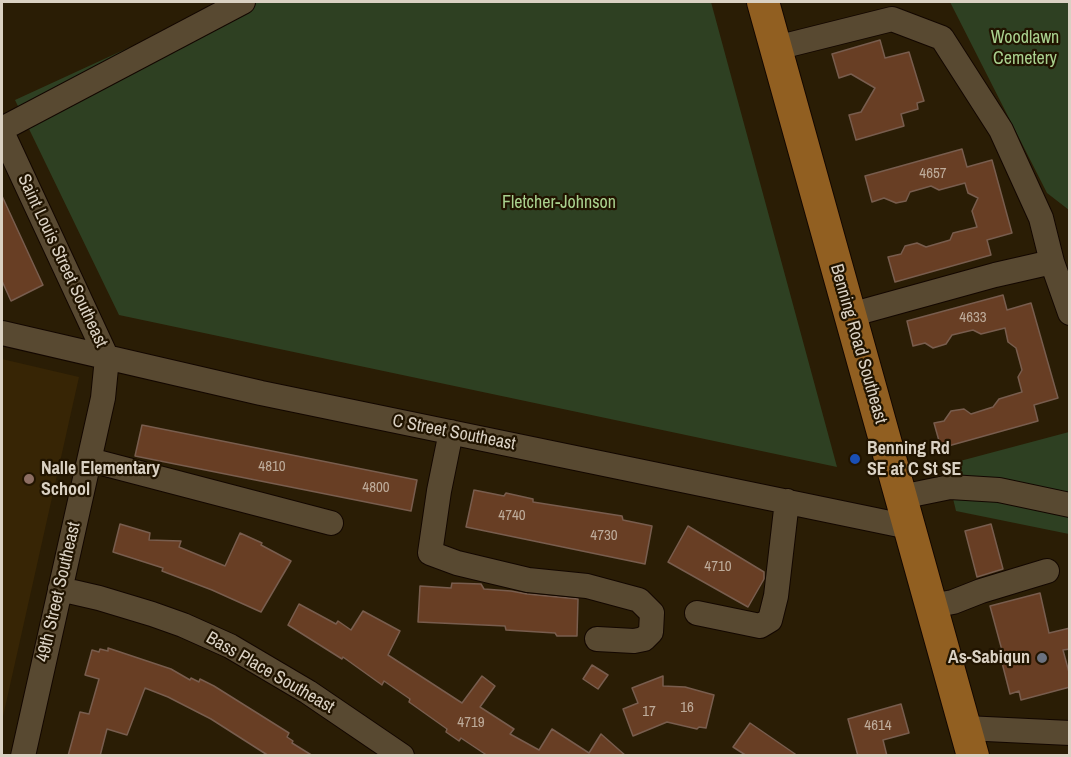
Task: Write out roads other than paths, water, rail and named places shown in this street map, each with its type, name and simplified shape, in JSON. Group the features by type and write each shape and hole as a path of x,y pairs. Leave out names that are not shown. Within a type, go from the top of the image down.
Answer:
{"main road":[{"name":"Benning Road Southeast","path":"763,2 969,742"}],"street":[{"path":"2,131 243,2"},
{"path":"776,48 883,21 909,2"},
{"path":"883,21 942,38 1001,130 1041,218 1052,262 1070,313"},
{"name":"Saint Louis Street Southeast","path":"2,131 107,358"},
{"path":"850,315 995,275 1052,262"},
{"name":"C Street Southeast","path":"2,333 261,393 909,527"},
{"name":"49th Street Southeast","path":"22,756 105,390 107,358"},
{"path":"451,432 430,553 457,563 528,580 587,586 639,600 652,614 651,632 644,639 634,641 597,639"},
{"path":"90,460 332,523"},
{"path":"901,497 950,487 999,490 1070,505"},
{"path":"697,613 760,626 770,620 776,596 787,501"},
{"path":"931,606 953,602 1047,571"},
{"name":"Bass Place Southeast","path":"60,589 152,614 230,646 308,692 402,756"},
{"path":"969,742 1070,733"}],"place":[{"name":"Benning Rd SE at C St SE","path":"855,459"},
{"name":"Nalle Elementary School","path":"29,479"},
{"name":"As-Sabiqun","path":"1042,658"}],"park label":[{"name":"Woodlawn Cemetery","path":"1025,48"},
{"name":"Fletcher-Johnson","path":"559,203"}]}
